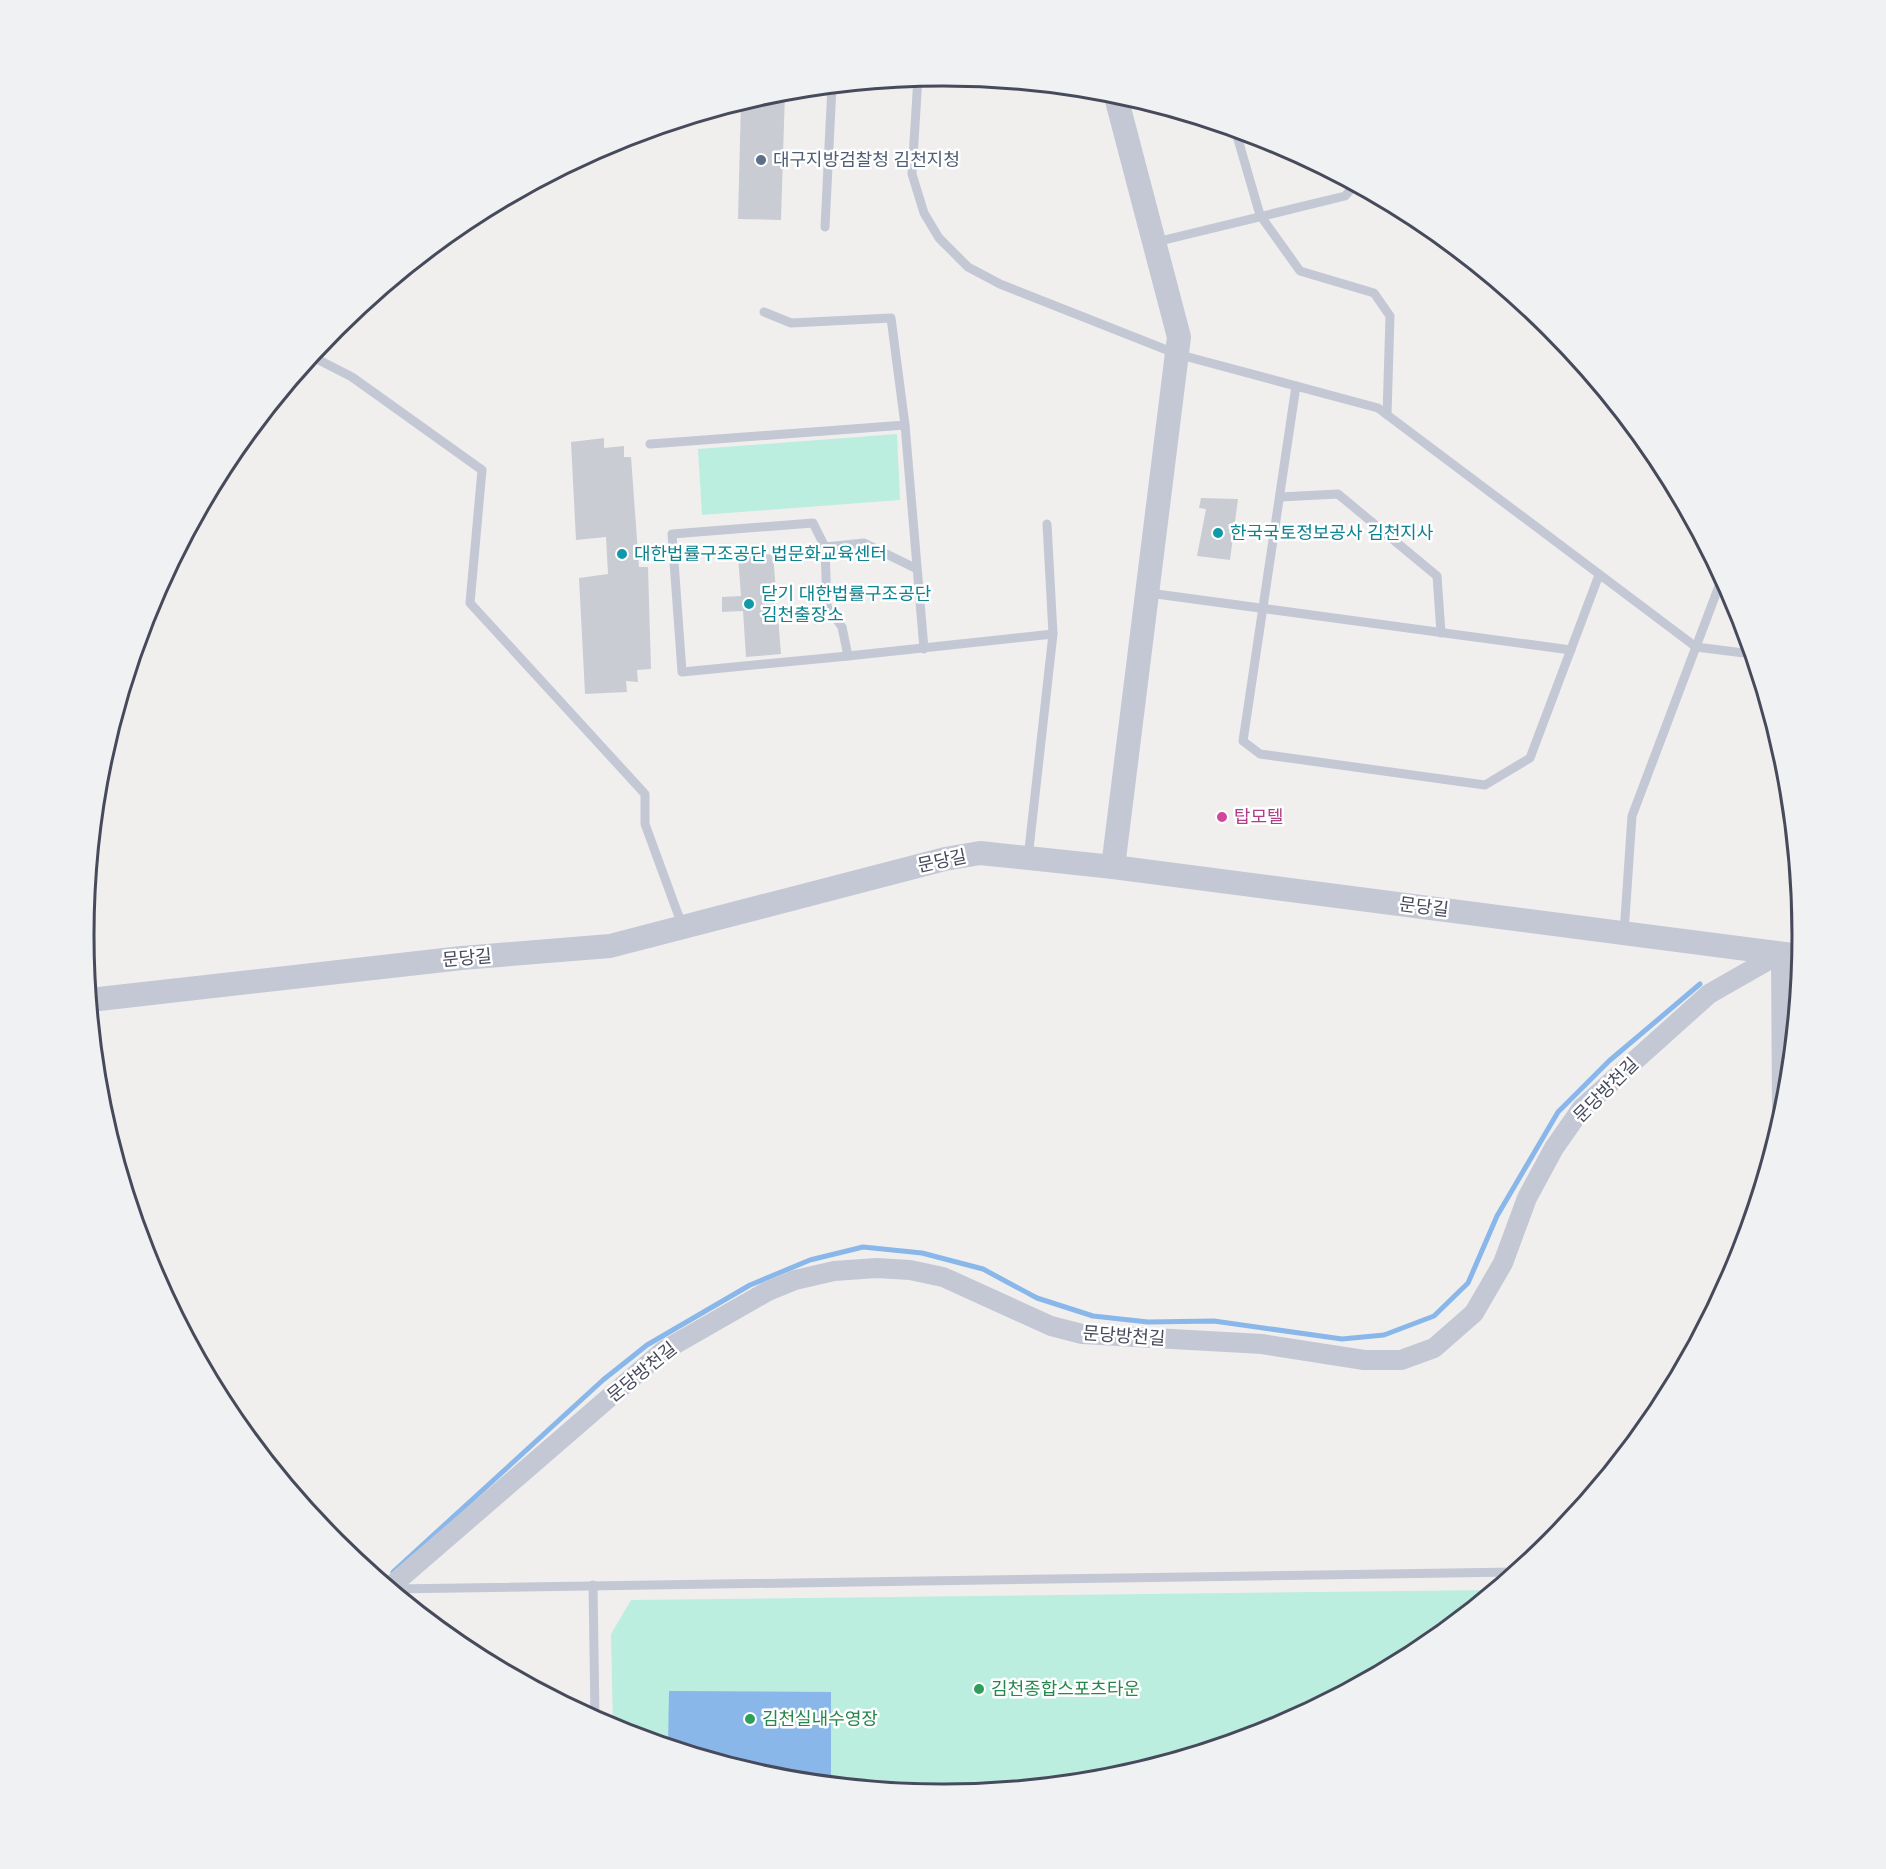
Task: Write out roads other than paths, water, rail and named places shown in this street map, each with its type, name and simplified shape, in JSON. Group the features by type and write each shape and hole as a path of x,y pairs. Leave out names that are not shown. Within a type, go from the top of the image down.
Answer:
{"street":[{"path":"1113,867 1179,337 1118,104"},
{"name":"문당길","path":"97,999 462,958 610,946 945,859 980,853 1113,867 1791,954"},
{"path":"1787,1019 1791,954"},
{"name":"문당방천길","path":"396,1584 663,1351 768,1291 834,1271 877,1268 909,1270 943,1277 1051,1326 1082,1334 1262,1344 1364,1360 1401,1360 1434,1348 1474,1313 1503,1263 1527,1198 1554,1148 1582,1108 1709,994 1791,954"}],"lane":[{"path":"917,86 912,174 924,213 939,238 968,267 999,284 1177,354 1378,408 1696,647 1744,653"},
{"path":"825,227 832,93"},
{"path":"1238,139 1260,215 1300,271 1374,293 1390,316 1388,415"},
{"path":"1154,243 1260,215 1345,196 1351,190"},
{"path":"765,312 791,323 891,318 905,425 915,568 924,649"},
{"path":"319,360 352,377 482,470 470,603 645,795 645,824 682,927"},
{"path":"1296,386 1244,741 1260,753 1485,785 1530,758 1599,574"},
{"path":"650,444 905,425"},
{"path":"1280,497 1338,494 1437,576 1442,633"},
{"path":"848,656 842,627 827,606 825,547 813,523 672,534 681,672 924,649 1053,634"},
{"path":"1028,858 1053,634 1047,524"},
{"path":"825,547 864,543 915,568"},
{"path":"1624,933 1632,816 1718,589"},
{"path":"1147,592 1571,650"},
{"path":"401,1588 1504,1572"},
{"path":"593,1585 595,1709"}],"water":[{"name":"김천실내수영장","path":"669,1691 831,1692 831,1776 723,1755 668,1737"}],"waterway":[{"path":"393,1572 603,1380 647,1345 750,1285 810,1260 863,1247 922,1253 983,1269 1037,1298 1093,1316 1148,1322 1214,1321 1342,1339 1384,1335 1434,1316 1468,1283 1497,1216 1558,1112 1609,1061 1700,984"}],"place":[{"name":"대구지방검찰청 김천지청","path":"761,160"},
{"name":"한국국토정보공사 김천지사","path":"1218,533"},
{"name":"대한법률구조공단 법문화교육센터","path":"622,554"},
{"name":"닫기 대한법률구조공단 김천출장소","path":"749,604"},
{"name":"탑모텔","path":"1222,817"},
{"name":"김천종합스포츠타운","path":"979,1689"},
{"name":"김천실내수영장","path":"750,1719"}]}
